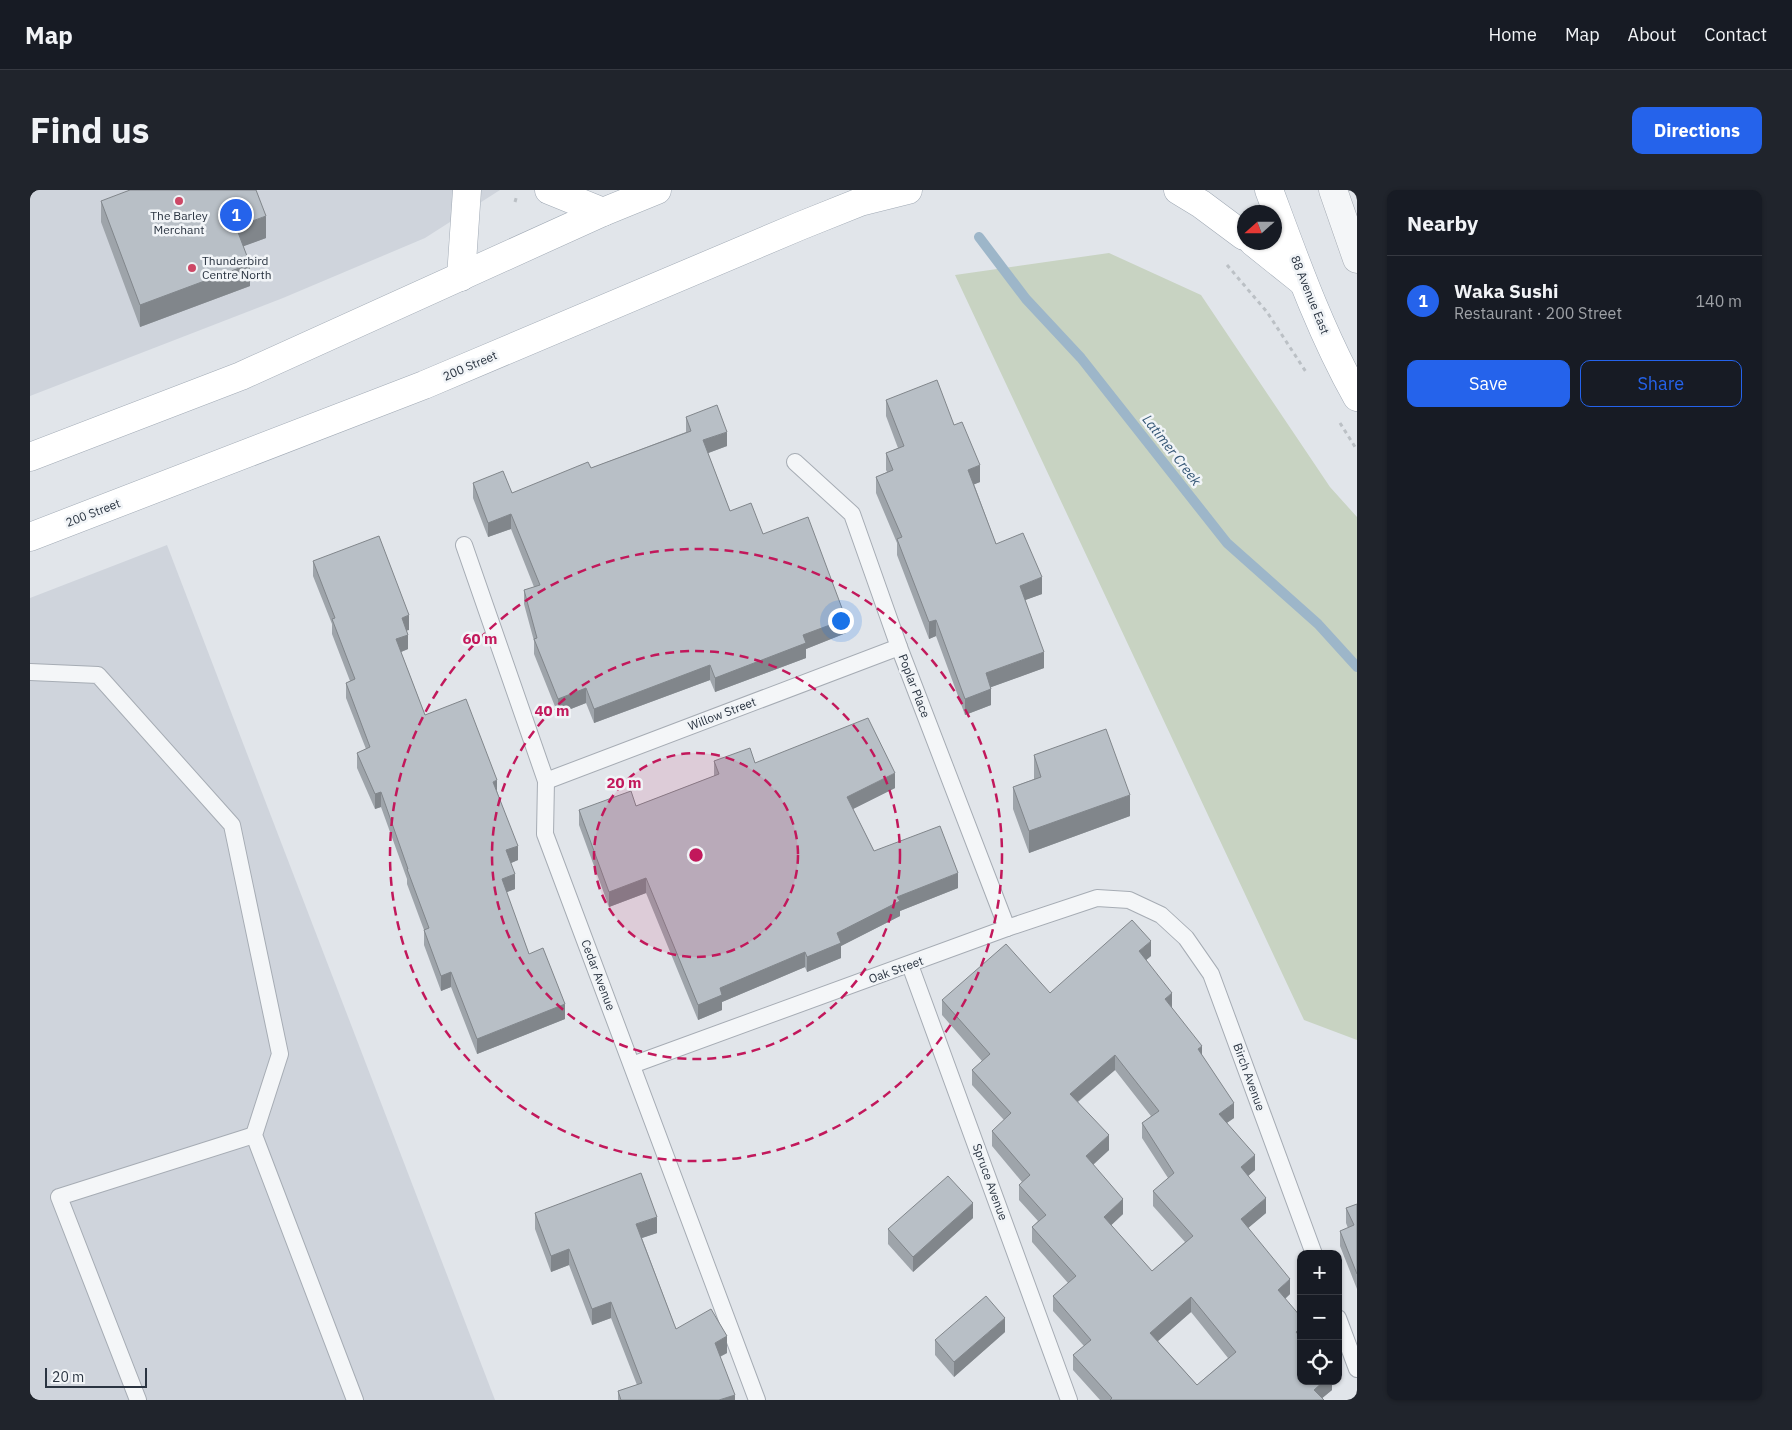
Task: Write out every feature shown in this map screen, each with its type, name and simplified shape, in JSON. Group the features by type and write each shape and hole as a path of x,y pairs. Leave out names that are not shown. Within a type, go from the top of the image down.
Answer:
{"main road":[{"path":"461,277 467,190"},
{"path":"549,190 603,212"},
{"path":"30,457 241,376 603,212 657,190"},
{"name":"200 Street","path":"30,537 424,385 860,202 908,190"},
{"path":"1178,190 1201,204 1237,231"},
{"name":"88 Avenue East","path":"1269,190 1303,282 1339,365 1357,397"},
{"path":"1263,250 1303,282"}],"street":[{"path":"1333,190 1357,259"}],"lane":[{"name":"Poplar Place","path":"795,462 852,514 899,647 1007,928"},
{"name":"Cedar Avenue","path":"464,545 546,780 546,834 758,1400"},
{"name":"Willow Street","path":"546,780 899,647"},
{"path":"30,672 98,675 232,825 280,1054 254,1135 355,1400"},
{"name":"Oak Street","path":"632,1065 1007,928 1097,898 1130,900 1160,915"},
{"name":"Birch Avenue","path":"1160,915 1186,938 1211,974 1313,1250"},
{"name":"Spruce Avenue","path":"910,964 1069,1400"},
{"path":"138,1400 59,1197 254,1135"},
{"path":"1342,1329 1357,1369"}],"path":[{"path":"1225,262 1267,312 1310,377"},
{"path":"1336,418 1357,450"}],"shaded area":[{"name":"Thunderbird Centre North","path":"30,190 500,190 425,238 283,298 30,396"},
{"path":"167,545 495,1400 30,1400 30,598"}],"green space":[{"path":"1109,253 1201,295 1330,487 1357,517 1357,1040 1304,1020 955,275"}],"building":[{"path":"130,190 256,190 266,216 236,227 250,264 140,305 101,201"},
{"path":"937,380 954,425 962,422 980,465 968,470 996,544 1023,533 1042,577 1020,586 1044,652 986,673 991,689 965,699 936,620 929,622 897,539 902,537 876,477 893,470 886,453 904,446 886,400"},
{"path":"717,405 727,432 703,440 730,511 751,503 763,534 808,517 846,619 803,635 806,643 715,678 710,665 594,709 586,688 558,699 534,639 537,638 524,590 540,585 511,514 488,523 473,483 503,471 512,493 588,462 591,468 691,431 686,417"},
{"path":"379,536 409,615 402,618 408,635 396,639 425,715 466,699 497,780 493,782 518,846 506,850 515,874 502,879 529,954 543,948 565,1004 477,1039 451,972 441,976 424,930 429,928 381,792 375,794 357,753 370,747 346,683 355,679 332,619 335,618 313,561"},
{"path":"868,718 895,773 847,797 874,851 940,826 958,873 897,897 900,901 837,933 841,943 807,957 805,952 720,988 722,995 698,1005 646,878 609,892 579,810 631,791 636,806 719,774 714,761 750,748 755,763"},
{"path":"1106,729 1130,795 1029,831 1013,787 1041,777 1034,755"},
{"path":"1132,920 1151,941 1139,951 1172,993 1165,999 1202,1046 1198,1049 1234,1103 1219,1114 1255,1155 1241,1167 1266,1198 1241,1219 1290,1279 1278,1290 1297,1312 1297,1385 1320,1385 1314,1390 1324,1400 1110,1400 1112,1398 1073,1355 1091,1340 1053,1296 1076,1276 1032,1227 1046,1215 1019,1185 1030,1175 992,1131 1011,1113 972,1070 990,1054 942,1000 1006,944 1050,993","holes":["1115,1055 1159,1111 1142,1123 1174,1173 1153,1191 1193,1236 1152,1271 1104,1217 1123,1199 1086,1156 1109,1135 1070,1094","1191,1297 1236,1352 1197,1385 1150,1333"]},
{"path":"641,1173 657,1217 636,1224 676,1329 711,1309 727,1336 715,1343 735,1395 719,1400 621,1400 618,1391 642,1383 611,1302 592,1309 569,1249 551,1256 535,1213"},
{"path":"948,1176 973,1203 913,1257 888,1229"},
{"path":"1357,1204 1357,1274 1340,1231 1354,1225 1346,1208"},
{"path":"986,1296 1005,1318 954,1362 935,1340"}],"waterway":[{"name":"Latimer Creek","path":"979,237 1026,299 1081,358 1227,543 1318,624 1357,667"}],"place":[{"name":"The Barley Merchant","path":"179,201"},
{"name":"Waka Sushi","path":"236,215"},
{"name":"Thunderbird Centre North","path":"192,268"}]}
